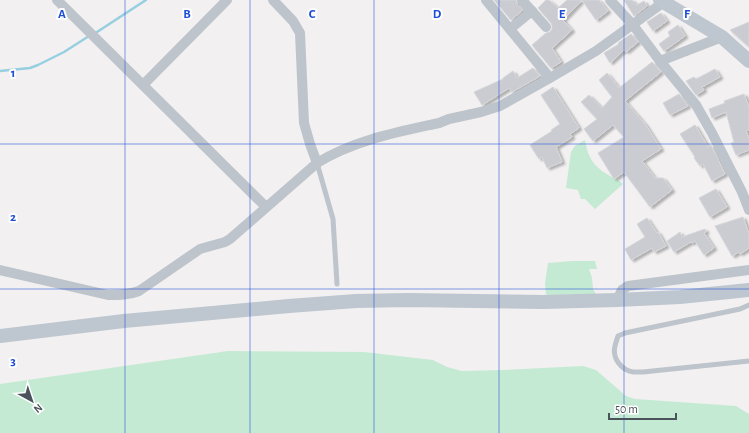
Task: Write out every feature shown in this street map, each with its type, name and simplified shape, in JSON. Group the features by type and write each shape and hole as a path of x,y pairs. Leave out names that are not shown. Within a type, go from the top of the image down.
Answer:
{"street":[{"path":"57,0 266,207"},
{"path":"143,85 228,0"},
{"path":"273,0 294,21 300,33 304,123 317,163"},
{"path":"486,0 550,78"},
{"path":"522,0 546,28"},
{"path":"610,0 633,25 696,105 742,192 749,210"},
{"path":"0,270 108,295 122,296 132,294 146,287 200,249 225,242 230,239 317,163 327,157 351,146 374,138 440,123 500,106 596,51 633,25 663,1 722,37 749,61"},
{"path":"510,29 532,11"},
{"path":"660,61 722,37"},
{"path":"617,300 622,290 628,286 749,270"},
{"path":"0,336 124,321 356,301 408,300 543,302 617,300 680,297 749,290"}],"lane":[{"path":"317,163 333,219 337,284"},
{"path":"749,305 740,309 625,333 618,336 614,348 619,364 625,369 633,372 749,361"}],"green space":[{"path":"585,140 590,157 596,165 604,173 623,184 595,209 585,199 581,199 578,190 566,188 571,152 575,146"},
{"path":"595,261 597,269 589,269 593,289 597,296 549,297 546,294 545,283 548,263"},
{"path":"228,351 364,352 433,360 447,367 462,371 583,366 596,370 626,396 635,399 736,406 749,414 749,433 0,433 0,384"}],"building":[{"path":"494,0 516,0 517,4 523,10 511,20"},
{"path":"546,0 549,0 558,8 567,0 582,0 563,20 572,30 552,48 561,62 551,68 532,45 552,29 551,23 538,8"},
{"path":"582,0 599,0 608,11 596,20"},
{"path":"624,0 632,0 637,5 644,1 647,6 634,16"},
{"path":"661,13 667,21 653,31 647,22"},
{"path":"749,22 749,47 730,30"},
{"path":"678,25 685,36 664,51 659,44 670,36 668,32"},
{"path":"631,34 638,42 626,52 624,50 610,63 604,53 619,44 618,43"},
{"path":"652,62 661,72 625,101 645,124 661,149 642,161 655,178 663,178 672,190 650,207 624,172 614,179 598,153 624,137 613,125 593,141 584,129 597,119 581,102 589,95 602,108 612,97 599,80 607,73 619,88"},
{"path":"533,68 540,76 512,92 509,88 482,105 474,92 503,79 513,71 517,78"},
{"path":"715,69 720,77 702,87 704,90 696,95 686,81 694,77 696,79"},
{"path":"553,87 579,128 570,134 572,137 556,147 562,162 547,168 542,157 539,159 530,145 560,124 541,95"},
{"path":"679,94 688,106 670,115 663,103"},
{"path":"744,94 749,107 749,130 746,131 749,139 749,150 736,155 731,143 734,142 726,112 712,118 709,109 725,103 724,101"},
{"path":"695,125 708,147 711,145 725,174 712,181 703,164 700,166 680,134"},
{"path":"716,189 727,207 710,217 699,198"},
{"path":"743,217 749,234 749,248 740,254 739,252 732,256 715,226"},
{"path":"647,218 657,233 658,232 666,246 654,252 652,248 631,260 625,249 645,237 637,224"},
{"path":"705,229 706,232 704,233 714,248 704,255 695,241 674,252 667,241 680,232 682,237"}],"waterway":[{"path":"94,34 146,0"},
{"path":"0,71 30,68 38,65 64,52 89,36"}]}
